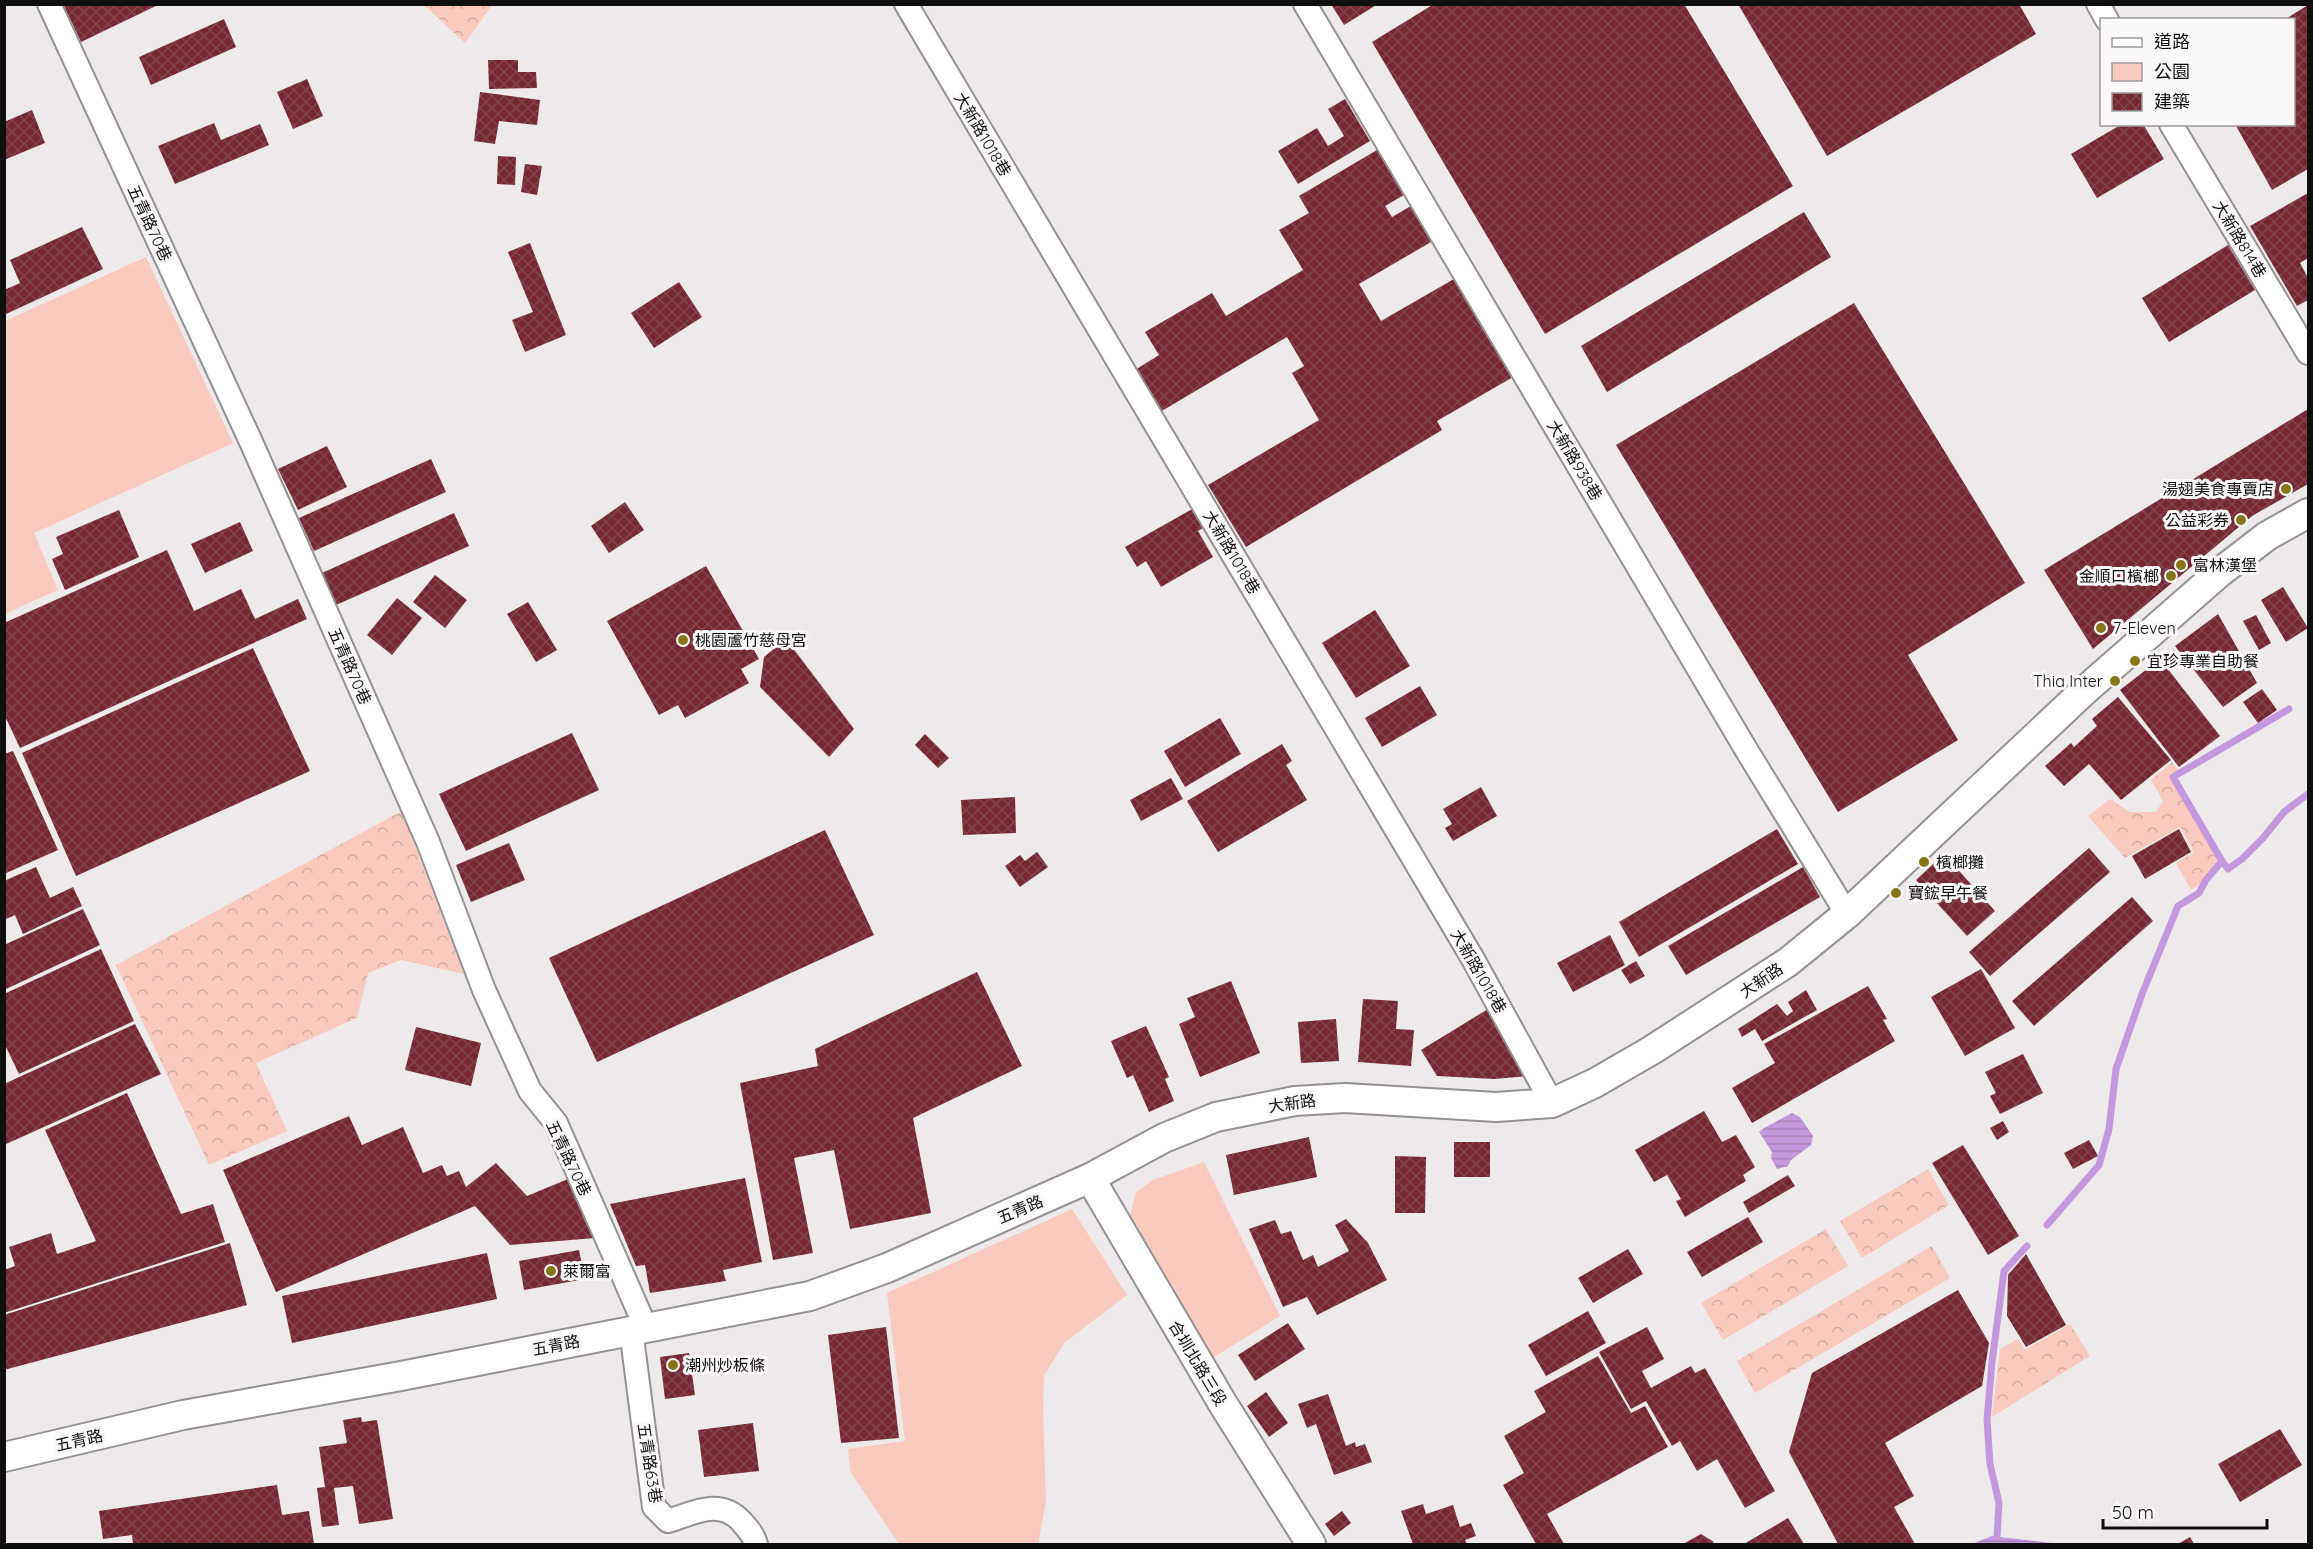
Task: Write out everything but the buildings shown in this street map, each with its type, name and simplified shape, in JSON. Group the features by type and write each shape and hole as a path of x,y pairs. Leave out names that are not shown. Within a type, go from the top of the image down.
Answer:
{"street":[{"name":"五青路70巷","path":"49,4 252,444 424,831 484,990 530,1091 556,1123 639,1329"},
{"name":"大新路1018巷","path":"906,4 1473,959 1552,1103"},
{"name":"大新路938巷","path":"1305,4 1741,741 1847,914"},
{"path":"2098,4 2106,18"},
{"name":"大新路814巷","path":"2172,126 2308,353"},
{"name":"大新路","path":"1090,1178 1164,1138 1216,1117 1295,1101 1346,1098 1496,1107 1552,1103 1595,1083 1702,1019 1788,962 1847,914 2083,692 2219,573 2267,536 2308,513"},
{"name":"五青路","path":"4,1457 183,1415 401,1376 810,1296 887,1268 1090,1178"},
{"name":"合圳北路三段","path":"1090,1178 1222,1404 1311,1545"},
{"name":"五青路63巷","path":"639,1329 654,1507 668,1521 716,1507 732,1512 753,1534 756,1545"}],"green space":[{"path":"424,5 492,5 465,43"},
{"path":"146,257 233,443 34,533 58,590 5,614 5,321"},
{"path":"2172,762 2179,771 2170,777 2219,861 2202,882 2191,890 2176,863 2194,852 2180,827 2125,858 2088,816 2110,799 2130,812 2156,812 2163,801 2151,780"},
{"path":"402,811 464,974 401,960 368,973 357,1018 256,1063 287,1131 209,1165 116,965"},
{"path":"1204,1162 1280,1316 1211,1359 1130,1215 1136,1192 1153,1180"},
{"path":"1928,1169 1949,1205 1862,1258 1840,1221"},
{"path":"1072,1209 1127,1295 1064,1343 1044,1376 1046,1502 1038,1544 899,1544 851,1473 848,1449 905,1441 887,1293"},
{"path":"1826,1229 1848,1266 1723,1340 1701,1303"},
{"path":"1932,1246 1950,1278 1755,1393 1737,1361"},
{"path":"2070,1324 2090,1356 1992,1417 2000,1349 2018,1339 2025,1350"}],"shaded area":[{"path":"1792,1113 1800,1117 1813,1136 1811,1145 1791,1160 1788,1166 1777,1169 1771,1158 1772,1152 1759,1132"},
{"path":"1992,1536 2060,1544 1972,1544"}],"waterway":[{"path":"2047,1225 2099,1165 2109,1129 2116,1069 2142,994 2178,906 2199,893 2206,880 2222,861 2173,777 2289,709"},
{"path":"2222,861 2228,869 2242,859 2284,812 2308,794"},
{"path":"1997,1537 1999,1503 1990,1464 1987,1420 1992,1362 2004,1271 2027,1246"}],"place":[{"name":"湯翅美食專賣店","path":"2286,489"},
{"name":"公益彩券","path":"2241,520"},
{"name":"富林漢堡","path":"2181,565"},
{"name":"金順口檳榔","path":"2171,576"},
{"name":"7-Eleven","path":"2101,628"},
{"name":"桃園蘆竹慈母宮","path":"683,640"},
{"name":"宜珍專業自助餐","path":"2135,661"},
{"name":"Thia Inter","path":"2115,681"},
{"name":"檳榔攤","path":"1924,862"},
{"name":"寶鋐早午餐","path":"1896,893"},
{"name":"萊爾富","path":"551,1271"},
{"name":"潮州炒板條","path":"673,1365"}]}
